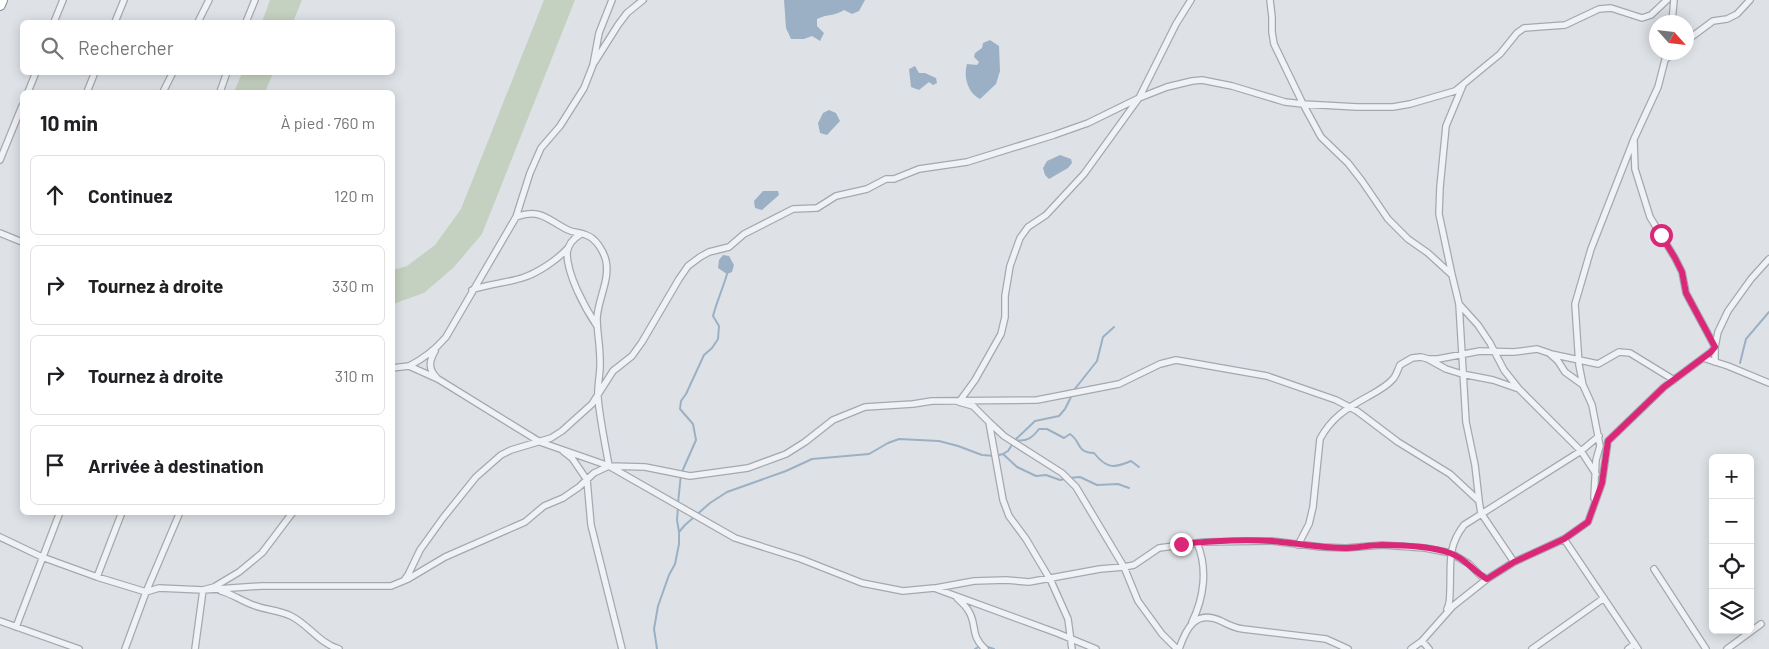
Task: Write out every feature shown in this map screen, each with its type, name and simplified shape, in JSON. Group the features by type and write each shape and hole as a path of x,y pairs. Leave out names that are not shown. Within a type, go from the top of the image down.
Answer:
{"highway":[{"path":"0,5 2,0"}],"street":[{"path":"55,20 63,0"},
{"path":"116,20 124,0"},
{"path":"199,20 209,0"},
{"path":"247,20 255,0"},
{"path":"438,380 432,373 430,360 451,328 516,217 530,173 541,148 560,126 590,75 598,33 612,0"},
{"path":"593,65 618,25 643,0"},
{"path":"959,402 975,380 1001,334 1005,317 1005,296 1010,266 1020,238 1028,227 1046,215 1084,174 1139,98 1176,24 1191,0"},
{"path":"1270,0 1274,44 1321,138 1348,163 1388,219 1408,239 1428,253 1452,275"},
{"path":"402,582 408,575 420,550 476,477 501,455 511,450 540,442 562,431 592,404 613,371 632,356 642,342 688,266 700,257 729,247 744,234 793,210 817,208 836,196 867,189 886,179 894,179 919,169 967,162 1054,135 1088,123 1139,98 1167,87 1192,81 1202,80 1232,86 1285,102 1357,108 1393,107 1449,94 1500,54 1524,28 1565,25 1599,9 1611,8 1642,18 1651,15 1667,0"},
{"path":"1673,15 1674,0"},
{"path":"1694,36 1714,21 1727,19 1737,14 1750,0"},
{"path":"1588,522 1594,499 1596,460 1600,446 1592,405 1583,385 1578,358 1575,304 1592,249 1634,139 1658,87 1665,60"},
{"path":"29,90 35,75"},
{"path":"88,90 94,75"},
{"path":"164,90 172,75"},
{"path":"221,90 226,75"},
{"path":"1464,84 1446,126 1439,214 1459,304 1466,422 1475,465 1480,514 1514,562"},
{"path":"0,160 20,111"},
{"path":"1634,139 1635,169 1650,217 1675,258 1682,272 1686,293 1715,347"},
{"path":"516,217 527,213 537,213 548,217 576,234 587,235 594,239 606,261 607,274 597,314 601,361 598,396 609,466"},
{"path":"0,233 20,241"},
{"path":"472,290 524,278 553,261 568,248 574,238 581,234"},
{"path":"568,248 568,258 576,286 582,301 597,326"},
{"path":"1715,362 1718,332 1728,311 1751,279 1769,260"},
{"path":"1459,304 1478,325 1504,370 1520,390 1582,451 1596,474"},
{"path":"395,368 408,366 421,360 438,347"},
{"path":"1411,649 1422,641 1453,606 1487,579 1514,562 1564,539 1588,522 1602,483 1608,441 1664,387 1715,347"},
{"path":"1428,359 1438,359 1480,351 1514,352 1537,349 1567,358 1578,358 1598,364 1619,352 1630,353 1674,380"},
{"path":"1549,353 1558,360 1565,372 1583,385"},
{"path":"1298,544 1309,524 1313,507 1320,439 1333,419 1379,391 1395,378 1400,365 1412,358 1421,357 1446,369 1493,380 1520,390"},
{"path":"1703,358 1769,383"},
{"path":"0,537 42,557 146,592 159,588 216,590 261,586 391,586 402,582 445,557 525,522 544,506 563,498 594,473 609,466 645,467 690,476 748,468 786,454 833,420 865,407 932,401 1037,400 1119,384 1160,364 1176,360 1267,376 1322,395 1350,408 1398,442 1450,474 1479,501"},
{"path":"408,366 438,380 540,442 609,466 735,538 801,559 862,583 903,591 974,581 1006,580 1029,582 1134,565 1159,548 1197,543 1272,541 1346,548 1382,545 1408,546 1451,553 1487,579"},
{"path":"959,402 973,406 1004,436 1062,473 1076,487 1124,567 1138,601 1162,634 1178,649 1199,608 1203,594 1201,551 1197,543"},
{"path":"989,422 1003,500 1008,516 1050,579 1068,619 1072,649"},
{"path":"1442,618 1449,607 1451,553 1455,538 1464,525 1582,451 1599,436"},
{"path":"560,449 572,458 586,480 591,525 622,649"},
{"path":"16,627 59,515"},
{"path":"97,577 121,515"},
{"path":"125,649 146,592 179,515"},
{"path":"203,590 239,572 262,553 291,515"},
{"path":"1564,539 1637,647 1628,649"},
{"path":"1654,569 1706,649"},
{"path":"934,588 1096,649"},
{"path":"195,649 203,590"},
{"path":"216,590 231,594 254,606 292,617 323,642 339,649"},
{"path":"956,597 969,611 974,636 986,649"},
{"path":"1532,649 1604,598"},
{"path":"1191,624 1199,618 1219,620 1232,627 1243,629 1326,639 1348,649"},
{"path":"0,621 76,649"},
{"path":"1727,649 1761,624"},
{"path":"1422,641 1429,649"}],"green space":[{"path":"270,0 302,0 294,20 263,20"},
{"path":"544,0 575,0 482,234 454,267 424,293 395,303 395,269 407,266 435,245 461,209"},
{"path":"241,75 272,75 266,90 235,90"}],"water":[{"path":"784,0 865,0 859,11 852,14 844,10 817,19 817,26 824,33 820,41 812,36 804,39 791,39 786,28"},
{"path":"990,40 999,46 1000,71 996,84 980,99 970,89 966,79 966,69 967,64 977,65 979,62 974,57 975,53 982,48 983,43"},
{"path":"915,66 919,73 925,73 936,78 937,83 933,85 929,82 919,90 911,87 909,69"},
{"path":"829,110 836,113 840,121 827,135 820,133 818,123 823,113"},
{"path":"1060,155 1071,159 1072,163 1068,168 1049,179 1045,175 1043,168 1047,161"},
{"path":"763,191 778,191 779,195 762,210 755,208 754,201"},
{"path":"723,255 729,256 734,265 732,272 727,274 718,268 719,260"}],"waterway":[{"path":"678,503 681,474 696,440 693,424 680,409 681,401 704,355 718,339 719,326 713,316 727,274"},
{"path":"1740,363 1746,339 1769,312"},
{"path":"1074,390 1097,361 1103,337 1114,327"},
{"path":"1015,440 1035,421 1059,416 1072,395"},
{"path":"657,649 654,629 658,606 675,564 679,532 710,503 727,492 786,471 812,459 869,454 899,439 939,441 982,455 995,456 1008,451 1015,440 1026,440 1039,429 1047,429 1064,438 1070,434 1081,449 1094,453 1102,462 1110,466 1131,461 1139,467"},
{"path":"1003,454 1017,467 1036,476 1046,475 1060,480 1065,479"},
{"path":"1069,478 1080,477 1097,485 1118,484 1129,488"},
{"path":"678,507 677,520 679,532"},
{"path":"975,649 980,646"},
{"path":"985,646 994,649"}],"route":[{"path":"1181,544 1272,541 1346,548 1382,545 1408,546 1451,553 1487,579 1514,562 1564,539 1588,522 1602,483 1608,441 1664,387 1715,347 1686,293 1682,272 1661,235"}]}
